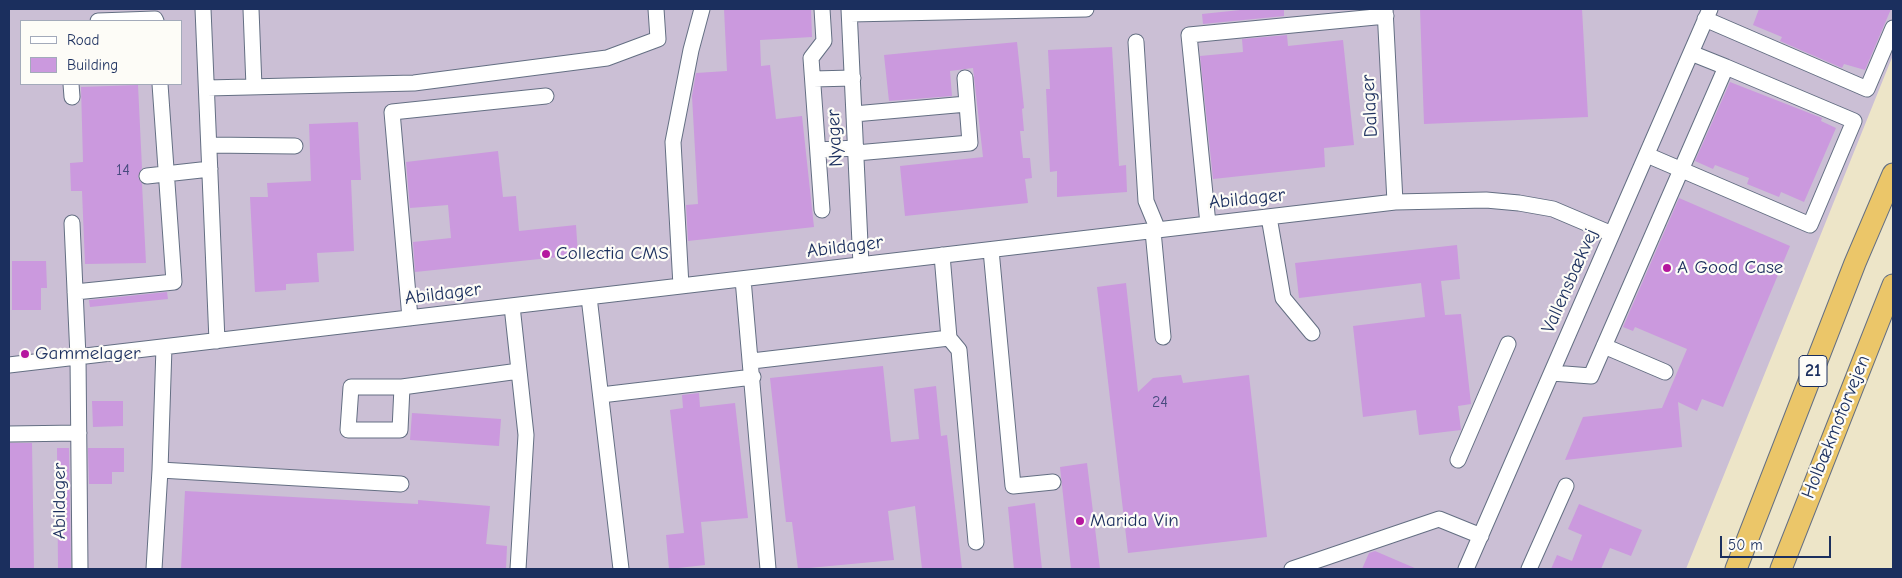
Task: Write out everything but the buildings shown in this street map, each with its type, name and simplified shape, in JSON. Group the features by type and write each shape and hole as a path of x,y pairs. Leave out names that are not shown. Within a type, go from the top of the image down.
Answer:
{"highway":[{"name":"21","path":"1736,569 1855,263 1893,174"},
{"name":"Holbækmotorvejen","path":"1783,569 1798,524 1893,285"}],"street":[{"path":"203,9 217,341"},
{"path":"251,9 254,87"},
{"path":"206,88 414,83 607,58 658,39 656,9"},
{"path":"681,286 673,142 691,50 702,9"},
{"path":"822,9 824,41 811,58 822,210"},
{"path":"850,12 1086,9"},
{"name":"Nyager","path":"850,12 861,265"},
{"path":"1208,224 1189,35 1386,12"},
{"name":"Dalager","path":"1386,12 1395,202"},
{"path":"1708,14 1867,89 1893,28"},
{"name":"Vallensbækvej","path":"1466,569 1708,14"},
{"path":"126,20 156,20"},
{"path":"1136,42 1146,201 1155,230 1163,337"},
{"path":"1647,154 1810,225 1854,121 1691,52"},
{"path":"1552,373 1591,376 1726,66"},
{"path":"812,79 853,78"},
{"path":"818,150 856,150 970,143 965,78"},
{"path":"75,292 174,282 160,85"},
{"path":"410,318 392,112 546,96"},
{"path":"854,114 967,104"},
{"path":"209,145 295,146"},
{"path":"147,176 210,169"},
{"name":"Abildager","path":"9,365 1395,202 1486,200 1519,202 1553,209 1612,234"},
{"path":"1269,217 1283,298 1312,333"},
{"path":"72,223 78,357"},
{"path":"991,250 1013,486 1053,482"},
{"path":"942,255 949,338 959,350 976,542"},
{"path":"743,279 752,361 768,569"},
{"path":"589,297 621,569"},
{"path":"512,306 526,435 518,569"},
{"path":"752,361 949,338"},
{"path":"1458,460 1508,344"},
{"path":"1604,346 1665,372"},
{"path":"154,569 160,470 164,347"},
{"name":"Abildager","path":"78,357 80,569"},
{"path":"402,387 519,371"},
{"path":"601,395 753,377"},
{"path":"9,434 79,433"},
{"path":"160,470 401,484"},
{"path":"1529,569 1566,486"},
{"path":"1292,569 1439,519 1480,536"}],"shaded area":[{"path":"9,9 1893,9 1893,55 1686,569 9,569"}],"place":[{"name":"Collectia CMS","path":"546,254"},
{"name":"A Good Case","path":"1667,268"},
{"name":"Gammelager","path":"25,354"},
{"name":"Marida Vin","path":"1080,521"}]}
